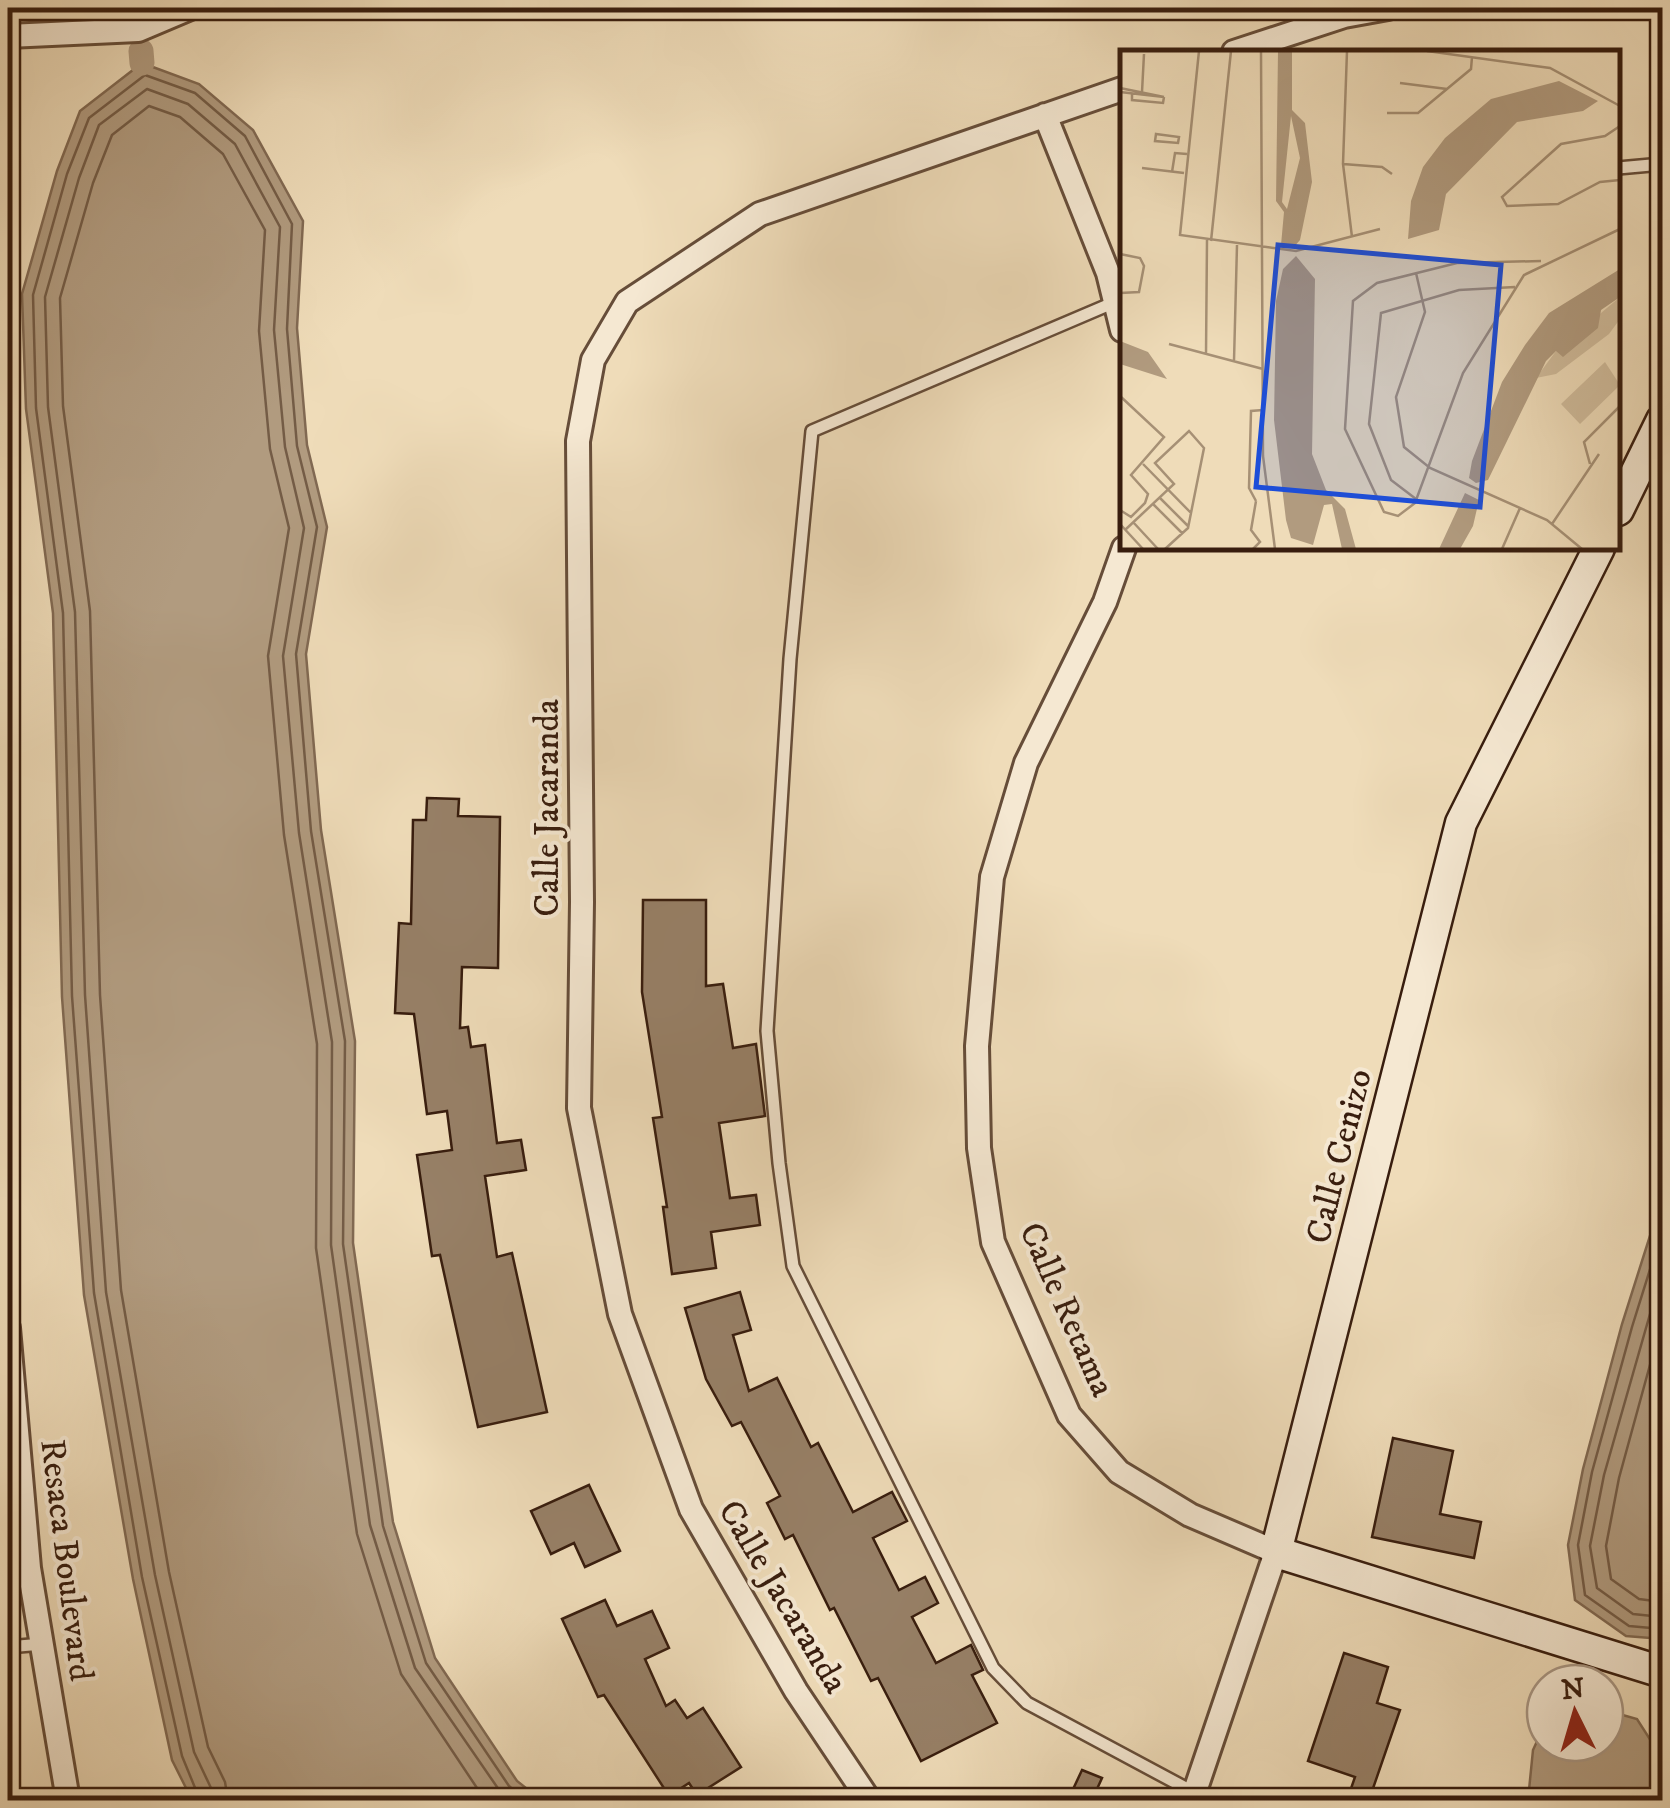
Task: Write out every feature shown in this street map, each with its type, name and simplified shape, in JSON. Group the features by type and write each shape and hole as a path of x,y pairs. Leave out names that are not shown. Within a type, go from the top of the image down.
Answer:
{"street":[{"path":"8,36 138,30 190,8"},
{"path":"1240,50 1344,16 1388,8"},
{"name":"Calle Jacaranda","path":"869,1800 796,1691 690,1509 620,1314 579,1108 582,902 578,441 594,360 627,302 760,214 1120,91"},
{"path":"1045,115 1119,300"},
{"path":"1620,506 1662,420"},
{"name":"Calle Retama","path":"1123,550 1105,602 1026,762 992,877 977,1046 979,1148 992,1242 1069,1414 1119,1472 1190,1515 1276,1552 1662,1672"},
{"name":"Calle Cenizo","path":"1193,1797 1276,1552 1461,822 1598,550"},
{"name":"Resaca Boulevard","path":"8,1328 12,1420 30,1568 68,1800"}],"lane":[{"path":"1620,168 1662,164"},
{"path":"1119,300 812,431 790,659 767,1031 793,1266 993,1668 1026,1704 1193,1797"},
{"path":"8,1647 42,1644"}],"water":[{"path":"142,63 199,84 253,130 303,221 297,328 307,445 327,527 306,654 321,830 355,1041 353,1243 393,1522 435,1658 517,1781 541,1800 192,1800 172,1760 133,1579 84,1295 62,997 53,613 26,409 22,294 57,171 80,111"},
{"path":"1662,1198 1662,1639 1626,1636 1575,1600 1568,1545 1583,1469 1622,1324"},
{"path":"1625,1716 1637,1719 1660,1755 1657,1800 1528,1800 1532,1763 1625,1763"}],"building":[{"path":"427,798 459,799 458,816 500,817 498,968 462,967 460,1028 468,1027 471,1047 485,1045 497,1143 521,1140 526,1170 485,1176 497,1257 512,1253 547,1412 478,1427 440,1255 432,1256 417,1155 452,1150 447,1111 427,1114 414,1014 395,1013 399,923 411,924 413,820 426,820"},
{"path":"643,900 706,900 706,986 723,984 733,1048 756,1044 765,1116 719,1123 730,1198 756,1195 760,1225 711,1232 716,1268 672,1274 663,1207 667,1207 653,1118 662,1117 642,992"},
{"path":"740,1292 751,1330 733,1335 749,1391 777,1378 811,1447 818,1443 853,1512 892,1492 907,1521 873,1538 899,1590 925,1577 938,1603 912,1617 936,1663 971,1645 983,1670 972,1675 997,1723 921,1761 878,1678 871,1681 834,1608 830,1610 793,1535 785,1539 767,1503 780,1496 741,1422 732,1426 706,1379 685,1308"},
{"path":"1393,1438 1453,1451 1440,1514 1481,1522 1474,1558 1372,1537"},
{"path":"589,1485 620,1551 585,1567 574,1543 551,1554 531,1511"},
{"path":"605,1600 617,1626 652,1611 669,1648 645,1659 666,1706 675,1700 687,1718 703,1708 741,1767 697,1795 689,1783 669,1796 604,1695 598,1697 562,1619"},
{"path":"1344,1653 1388,1667 1377,1703 1400,1710 1369,1800 1347,1800 1355,1777 1308,1761"},
{"path":"1082,1770 1102,1778 1092,1800 1068,1800"}],"waterway":[{"path":"141,51 142,63"}]}
